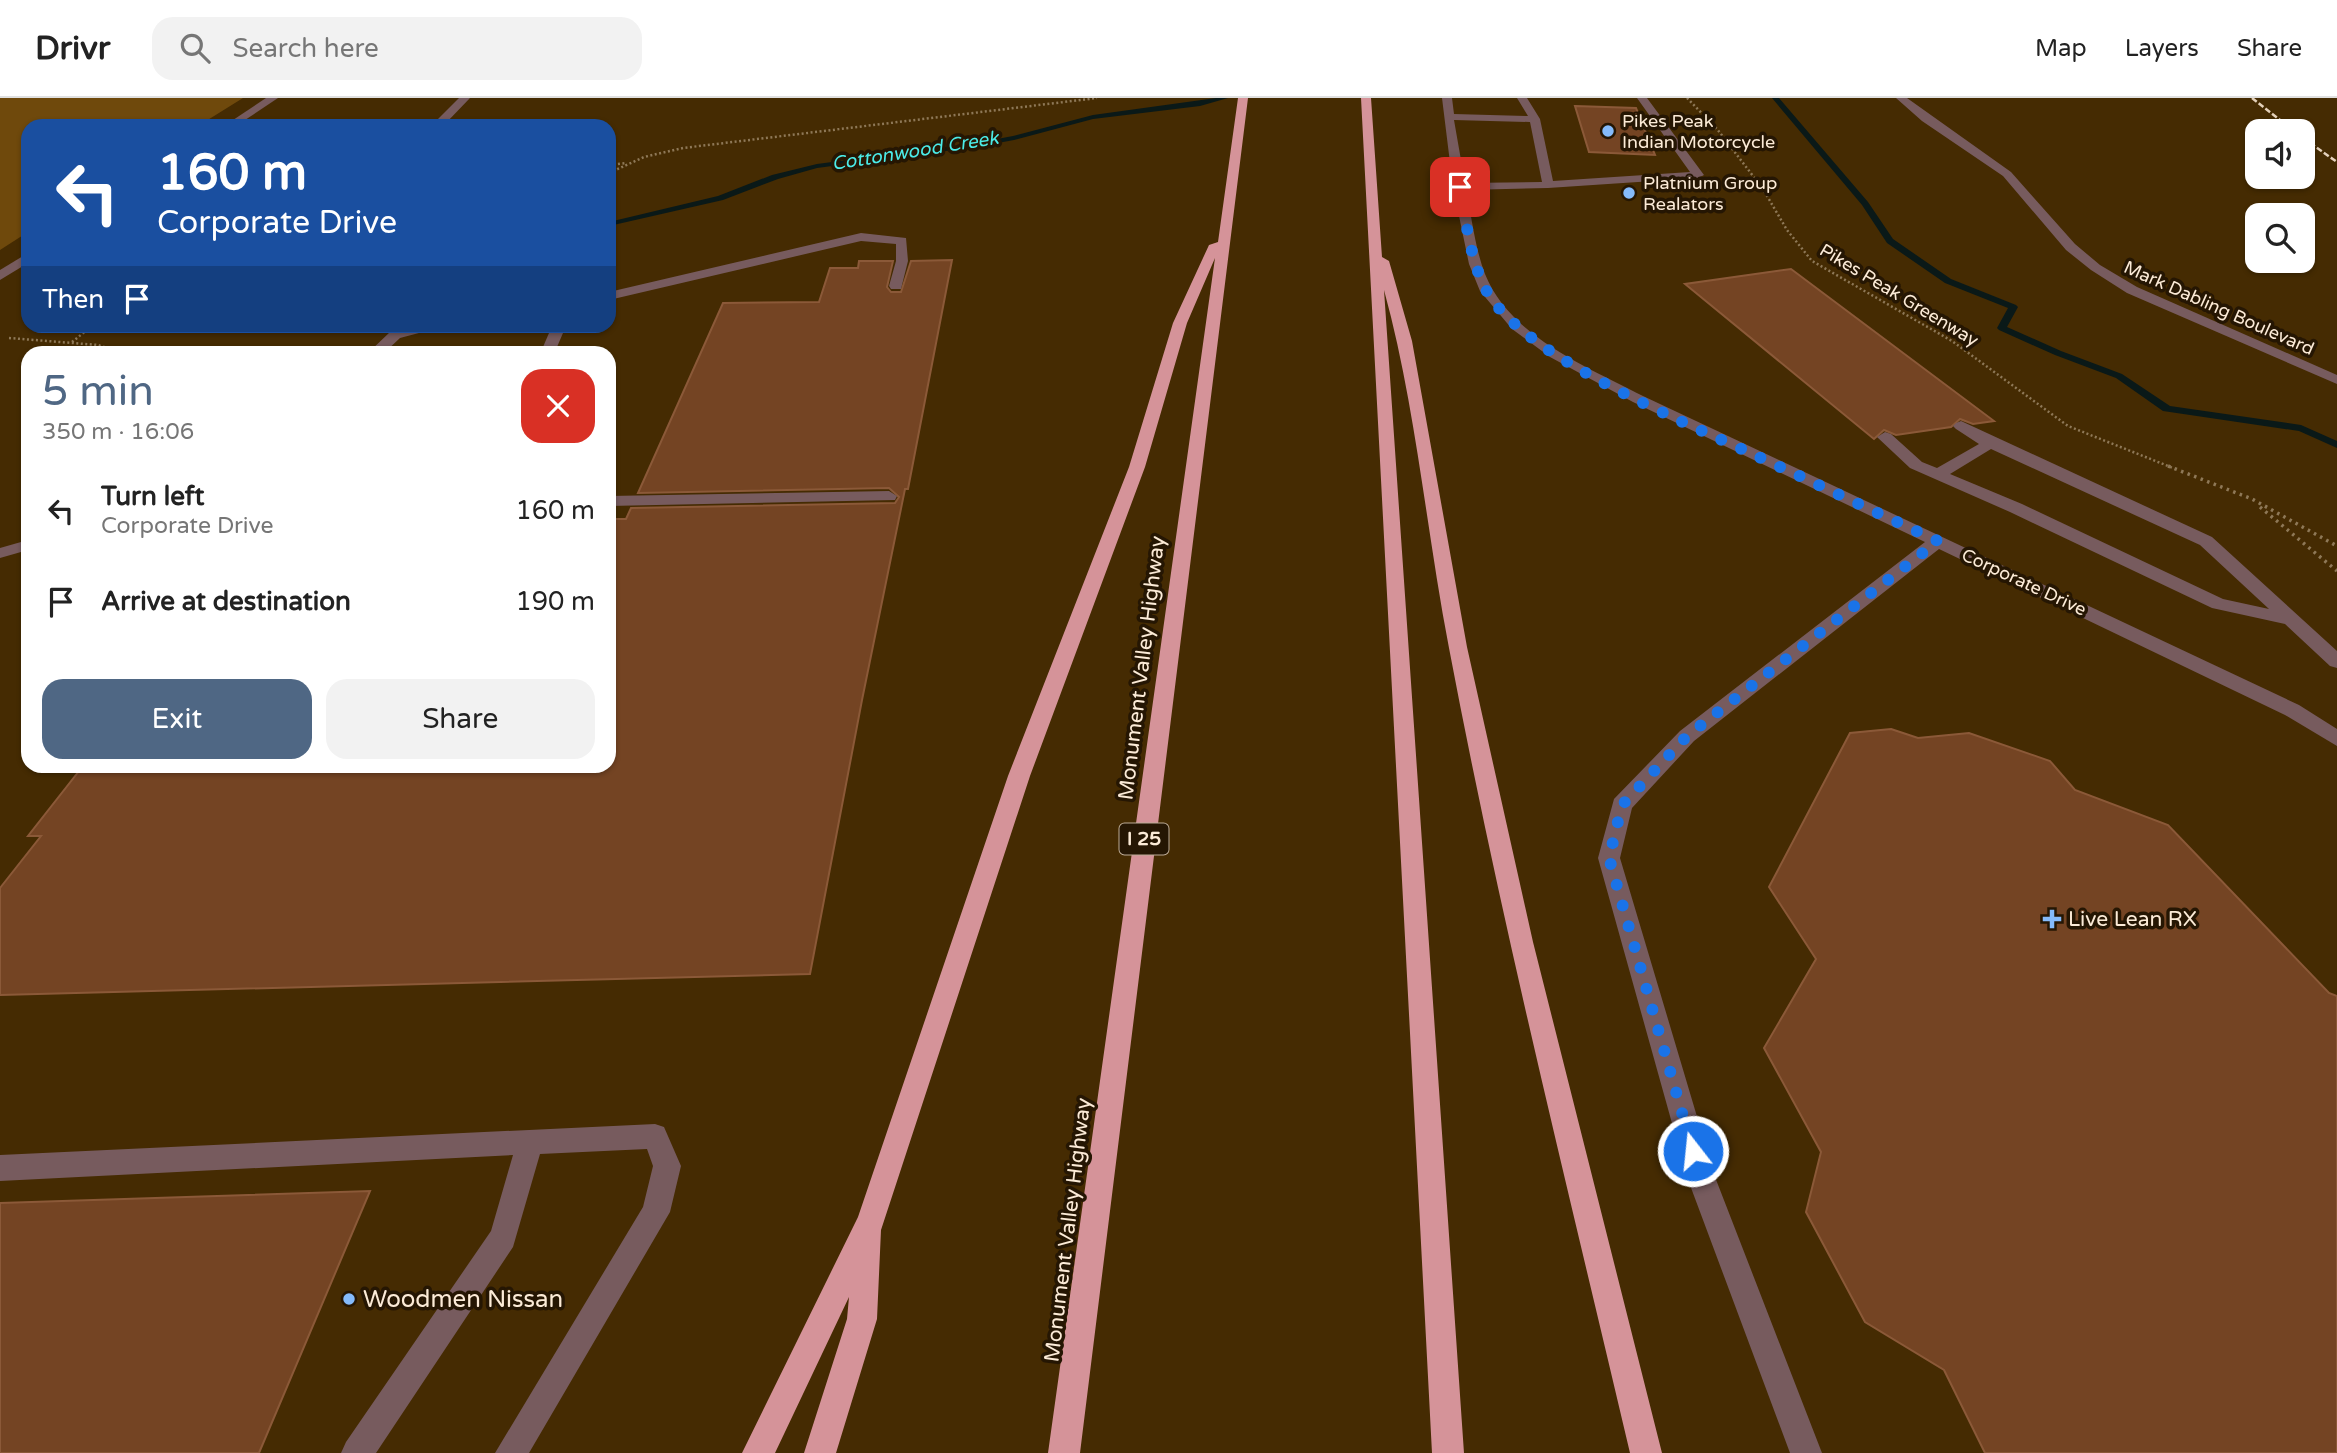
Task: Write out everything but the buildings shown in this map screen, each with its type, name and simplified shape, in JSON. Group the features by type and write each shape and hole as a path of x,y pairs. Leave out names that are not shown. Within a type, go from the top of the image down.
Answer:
{"highway":[{"name":"Monument Valley Highway","path":"1064,1453 1243,98"},
{"path":"1366,98 1448,1453"},
{"path":"1372,219 1405,341 1458,648 1521,942 1646,1453"},
{"path":"758,1453 871,1222 1019,776 1136,467 1180,323 1225,224"},
{"path":"820,1453 862,1319 871,1222"}],"street":[{"path":"240,119 273,98"},
{"path":"444,119 465,98"},
{"name":"Corporate Drive","path":"1447,98 1448,117 1473,255 1487,291 1514,323 1557,356 1638,399 2291,710 2337,739"},
{"path":"1522,98 1535,119 1548,185"},
{"path":"1460,187 1548,185 1698,175 1642,98"},
{"name":"Mark Dabling Boulevard","path":"1901,98 2006,174 2035,201 2061,238 2079,256 2105,275 2132,290 2337,380"},
{"path":"1448,117 1535,119"},
{"path":"616,294 861,237 902,241 902,261 896,286"},
{"path":"0,276 21,262"},
{"path":"383,346 395,335 403,333"},
{"path":"1961,426 1991,443 2206,541 2337,662"},
{"path":"1885,437 1916,465 2218,604 2291,620"},
{"path":"1938,474 1991,443"},
{"path":"616,501 890,496"},
{"path":"1806,1453 1700,1177 1609,858 1622,805 1687,736 1938,541"},
{"path":"0,553 21,547"},
{"path":"0,1168 655,1136 667,1166 656,1212 511,1453"},
{"path":"357,1453 503,1237 530,1143"}],"path":[{"path":"616,170 654,154 683,149 1097,98"},
{"name":"Pikes Peak Greenway","path":"1687,98 1725,139 1763,189 1787,230 1812,261 1952,341 2068,426 2252,499 2337,546"},
{"path":"616,164 631,163"},
{"path":"71,342 83,333"},
{"path":"9,338 103,346"},
{"path":"2252,499 2337,571"}],"shaded area":[{"path":"0,98 243,98 209,119 21,119 21,236 0,250"}],"waterway":[{"name":"Cottonwood Creek","path":"616,222 720,198 775,177 817,166 976,145 1093,117 1200,104 1225,98"},
{"path":"1775,98 1865,204 1890,241 1948,281 2013,307 2002,328 2119,376 2167,409 2301,428 2337,445"}],"railway":[{"path":"2252,98 2279,119"},
{"path":"2315,146 2337,162"}],"place":[{"name":"Pikes Peak Indian Motorcycle","path":"1608,131"},
{"name":"Platnium Group Realators","path":"1629,193"},
{"name":"Live Lean RX","path":"2052,919"},
{"name":"Woodmen Nissan","path":"349,1299"}],"route":[{"path":"1460,187 1473,255 1487,291 1514,323 1557,356 1638,399 1938,541 1687,736 1622,805 1609,858 1693,1151"}]}
